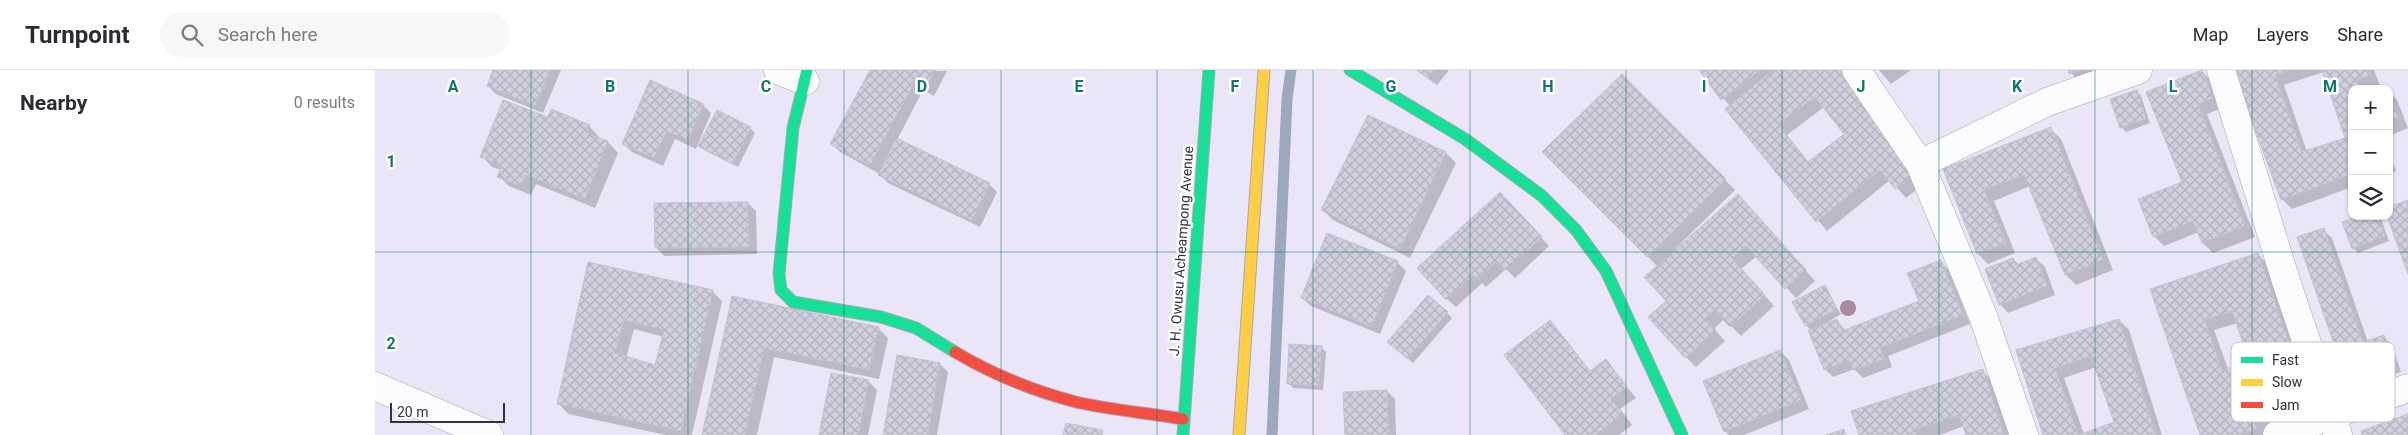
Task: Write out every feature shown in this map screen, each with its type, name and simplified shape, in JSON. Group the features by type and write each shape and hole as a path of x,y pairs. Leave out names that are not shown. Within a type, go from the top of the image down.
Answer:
{"street":[{"path":"778,70 806,76 793,128 779,274 781,290 793,302 881,317 917,328 970,361 1031,388 1077,402 1183,419"},
{"name":"J. H. Owusu Acheampong Avenue","path":"1183,435 1209,70"},
{"path":"1239,435 1265,70"},
{"path":"1350,70 1465,139 1542,196 1576,230 1606,271 1682,435"},
{"path":"1856,70 1921,164 1983,316 2024,435"},
{"path":"1921,164 2047,102 2138,70"},
{"path":"2221,70 2308,342"},
{"path":"375,386 489,435"},
{"path":"2395,394 2408,388"},
{"path":"2277,435 2334,425"}],"building":[{"path":"493,70 550,70 535,106 487,86"},
{"path":"870,70 935,70 926,88 914,83 870,166 830,144"},
{"path":"1417,70 1434,70 1428,78"},
{"path":"1699,70 1760,70 1721,100"},
{"path":"1773,70 1841,70 1921,169 1895,189 1880,170 1816,222 1725,109","holes":["1815,97 1844,134 1808,162 1778,124"]},
{"path":"2068,70 2082,70 2069,74"},
{"path":"2202,70 2213,98 2198,104 2245,226 2202,243 2193,221 2153,237 2138,199 2182,182 2146,92"},
{"path":"2233,70 2290,70 2275,75 2302,152 2345,138 2322,70 2368,70 2370,75 2357,80 2359,85 2348,85 2348,175 2281,200"},
{"path":"1622,74 1726,179 1647,257 1542,152"},
{"path":"650,80 704,104 688,141 667,131 654,158 622,144"},
{"path":"2137,90 2146,119 2120,128 2110,99"},
{"path":"503,100 548,117 551,109 590,125 587,133 608,141 585,199 526,175 521,186 497,177 502,165 480,157"},
{"path":"2393,103 2399,119 2393,121"},
{"path":"717,110 751,127 733,164 698,146"},
{"path":"1368,115 1446,152 1400,249 1321,210"},
{"path":"2051,127 2103,260 2065,275 2024,175 1984,190 2006,243 1977,254 1943,169"},
{"path":"896,138 990,183 972,220 878,175"},
{"path":"1500,192 1542,237 1506,270 1497,261 1477,280 1473,275 1446,300 1417,268"},
{"path":"1738,194 1806,270 1785,289 1746,246 1732,258 1765,295 1730,327 1714,310 1705,318 1716,330 1685,358 1648,317 1666,301 1644,277"},
{"path":"2408,200 2408,274 2388,220 2393,220 2393,206"},
{"path":"748,202 749,247 655,248 654,203"},
{"path":"2348,220 2379,220 2385,236 2352,249 2342,222"},
{"path":"2324,228 2363,342 2333,342 2297,237"},
{"path":"1327,233 1398,261 1372,327 1301,298"},
{"path":"2258,253 2288,342 2243,342 2232,311 2205,320 2222,370 2231,367 2231,422 2255,422 2257,429 2238,435 2200,435 2150,289"},
{"path":"2036,257 2047,286 1999,305 1985,269 2013,258 2016,265"},
{"path":"1941,260 1963,315 1880,348 1885,359 1854,370 1849,360 1824,370 1808,330 1837,319 1842,331 1919,301 1907,273"},
{"path":"588,262 713,290 681,431 557,404","holes":["624,320 664,330 655,365 615,353"]},
{"path":"1825,285 1837,309 1805,326 1792,302"},
{"path":"1428,295 1448,312 1408,359 1387,342"},
{"path":"732,296 879,327 869,370 764,348 745,435 702,435"},
{"path":"2119,319 2156,435 2078,435 2043,435 2016,350","holes":["2091,356 2114,422 2078,435 2055,368"]},
{"path":"1550,320 1590,371 1606,359 1627,387 1610,399 1623,414 1595,435 1565,435 1504,355"},
{"path":"2384,335 2386,342 2363,342"},
{"path":"1289,344 1322,346 1319,386 1287,384"},
{"path":"1780,350 1801,400 1724,432 1703,381"},
{"path":"897,355 940,363 928,435 883,435"},
{"path":"1983,369 2004,435 1966,435 1959,415 1915,430 1917,435 1859,435 1851,411"},
{"path":"831,373 869,380 858,435 819,435"},
{"path":"1387,390 1389,435 1345,435 1343,392"},
{"path":"2408,414 2408,435 2362,435 2361,431 2386,422 2395,422 2395,419"},
{"path":"1066,423 1103,430 1102,435 1063,435"},
{"path":"1844,429 1846,435 1826,435"}],"waterway":[{"path":"1272,435 1287,99 1291,70"}],"traffic: fast":[{"path":"807,70 793,128 779,274 781,290 793,302 881,317 916,328 955,352"},
{"path":"1183,435 1209,70"},
{"path":"1350,70 1465,139 1542,196 1576,230 1606,271 1682,435"}],"traffic: slow":[{"path":"1239,435 1264,70"}],"traffic: jam":[{"path":"955,352 998,375 1060,398 1103,407 1183,419"}]}
